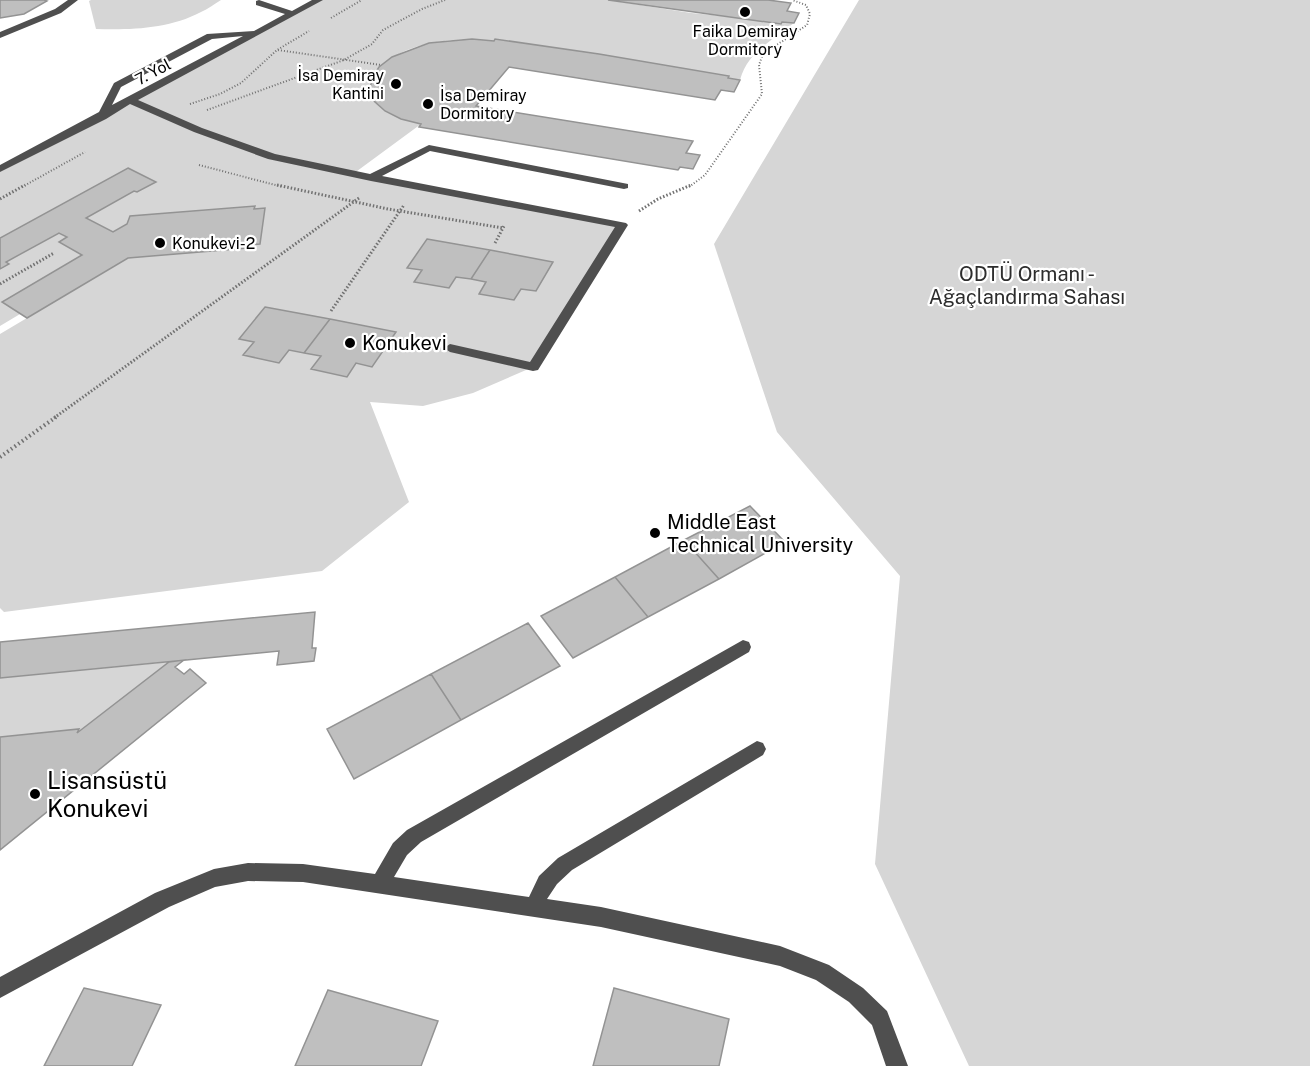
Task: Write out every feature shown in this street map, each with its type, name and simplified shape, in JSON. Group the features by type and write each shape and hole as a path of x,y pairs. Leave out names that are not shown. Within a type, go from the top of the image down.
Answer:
{"street":[{"path":"0,35 58,11 74,0"},
{"name":"7. Yol","path":"0,169 102,117 319,0"},
{"path":"259,3 292,14"},
{"path":"102,117 117,86 199,41 210,36 259,32"},
{"path":"132,100 272,157 622,225 533,367 450,348"},
{"path":"371,178 429,148 624,186"},
{"path":"380,883 400,849 414,836 743,647"},
{"path":"535,907 542,887 552,874 565,864 757,749"},
{"path":"0,988 162,900 214,878 248,872 303,873 602,917 780,956 822,972 856,995 880,1018 897,1066"}],"path":[{"path":"175,119 220,106 344,60 372,44 383,30 422,9 445,0"},
{"path":"622,225 634,213 658,199 687,188 705,175 762,94 759,65 763,54 807,25 810,14 806,5 792,0"},
{"path":"236,45 381,65"},
{"path":"199,165 271,185 399,213 503,228"},
{"path":"0,457 384,180"},
{"path":"332,311 417,186"},
{"path":"0,284 54,254"}],"green space":[{"path":"221,0 204,11 176,22 136,29 96,29 89,1"},
{"path":"319,0 608,0 691,13 794,23 755,54 740,80 728,78 728,76 496,39 494,41 441,41 410,49 390,59 375,75 371,84 371,93 376,102 386,111 421,124 353,174 622,225 533,367 473,393 423,406 370,402 409,502 322,571 4,612 0,608 0,334 128,258 231,249 124,252 0,326 0,169"},
{"name":"ODTÜ Ormanı - Ağaçlandırma Sahası","path":"859,0 1310,0 1310,1066 969,1066 875,864 900,576 777,432 714,244"},
{"path":"169,662 77,733 78,730 0,737 0,678"}],"building":[{"path":"0,0 47,1 24,14 0,18"},
{"name":"Faika Demiray Dormitory","path":"608,0 768,0 791,3 787,11 799,13 794,23 782,22 781,24"},
{"name":"İsa Demiray Dormitory","path":"472,39 494,41 495,39 599,54 729,76 728,78 740,80 734,92 721,90 715,100 509,67 476,106 693,141 686,153 700,155 693,169 680,167 678,170 419,127 421,124 401,119 385,111 374,101 370,90 372,78 379,67 392,57 429,43"},
{"name":"Konukevi-2","path":"128,168 156,182 137,192 134,191 86,218 113,232 127,224 130,216 255,206 254,209 265,208 260,244 249,245 248,248 128,258 27,318 2,302 82,255 59,242 67,237 59,233 6,262 9,264 0,269 0,238"},
{"name":"Konukevi","path":"427,239 490,250 471,279 456,277 449,288 414,282 422,270 407,268"},
{"name":"Konukevi","path":"490,250 553,262 536,291 521,289 514,300 479,294 486,282 471,279"},
{"name":"Konukevi","path":"265,307 330,319 304,353 289,350 279,363 243,355 254,342 239,339"},
{"name":"Konukevi","path":"330,319 396,332 372,367 356,363 347,377 311,369 321,356 304,353"},
{"path":"750,506 785,542 719,579 684,540"},
{"path":"684,540 719,579 648,617 615,577"},
{"path":"615,577 648,617 573,658 541,616"},
{"path":"315,612 312,648 316,648 314,661 277,665 279,651 0,678 0,642"},
{"path":"528,623 560,666 461,720 431,674"},
{"name":"Lisansüstü Konukevi","path":"184,660 175,667 184,674 190,669 206,683 0,850 0,737 79,729 77,733 169,662"},
{"path":"431,674 461,720 354,779 327,729"},
{"path":"84,988 161,1005 132,1066 44,1066"},
{"path":"614,988 729,1019 719,1066 593,1066"},
{"path":"328,990 438,1021 421,1066 295,1066"}],"place":[{"name":"Faika Demiray Dormitory","path":"745,12"},
{"name":"İsa Demiray Kantini","path":"396,84"},
{"name":"İsa Demiray Dormitory","path":"428,104"},
{"name":"Konukevi-2","path":"160,243"},
{"name":"Konukevi","path":"350,343"},
{"name":"Middle East Technical University","path":"655,533"},
{"name":"Lisansüstü Konukevi","path":"35,794"}]}
